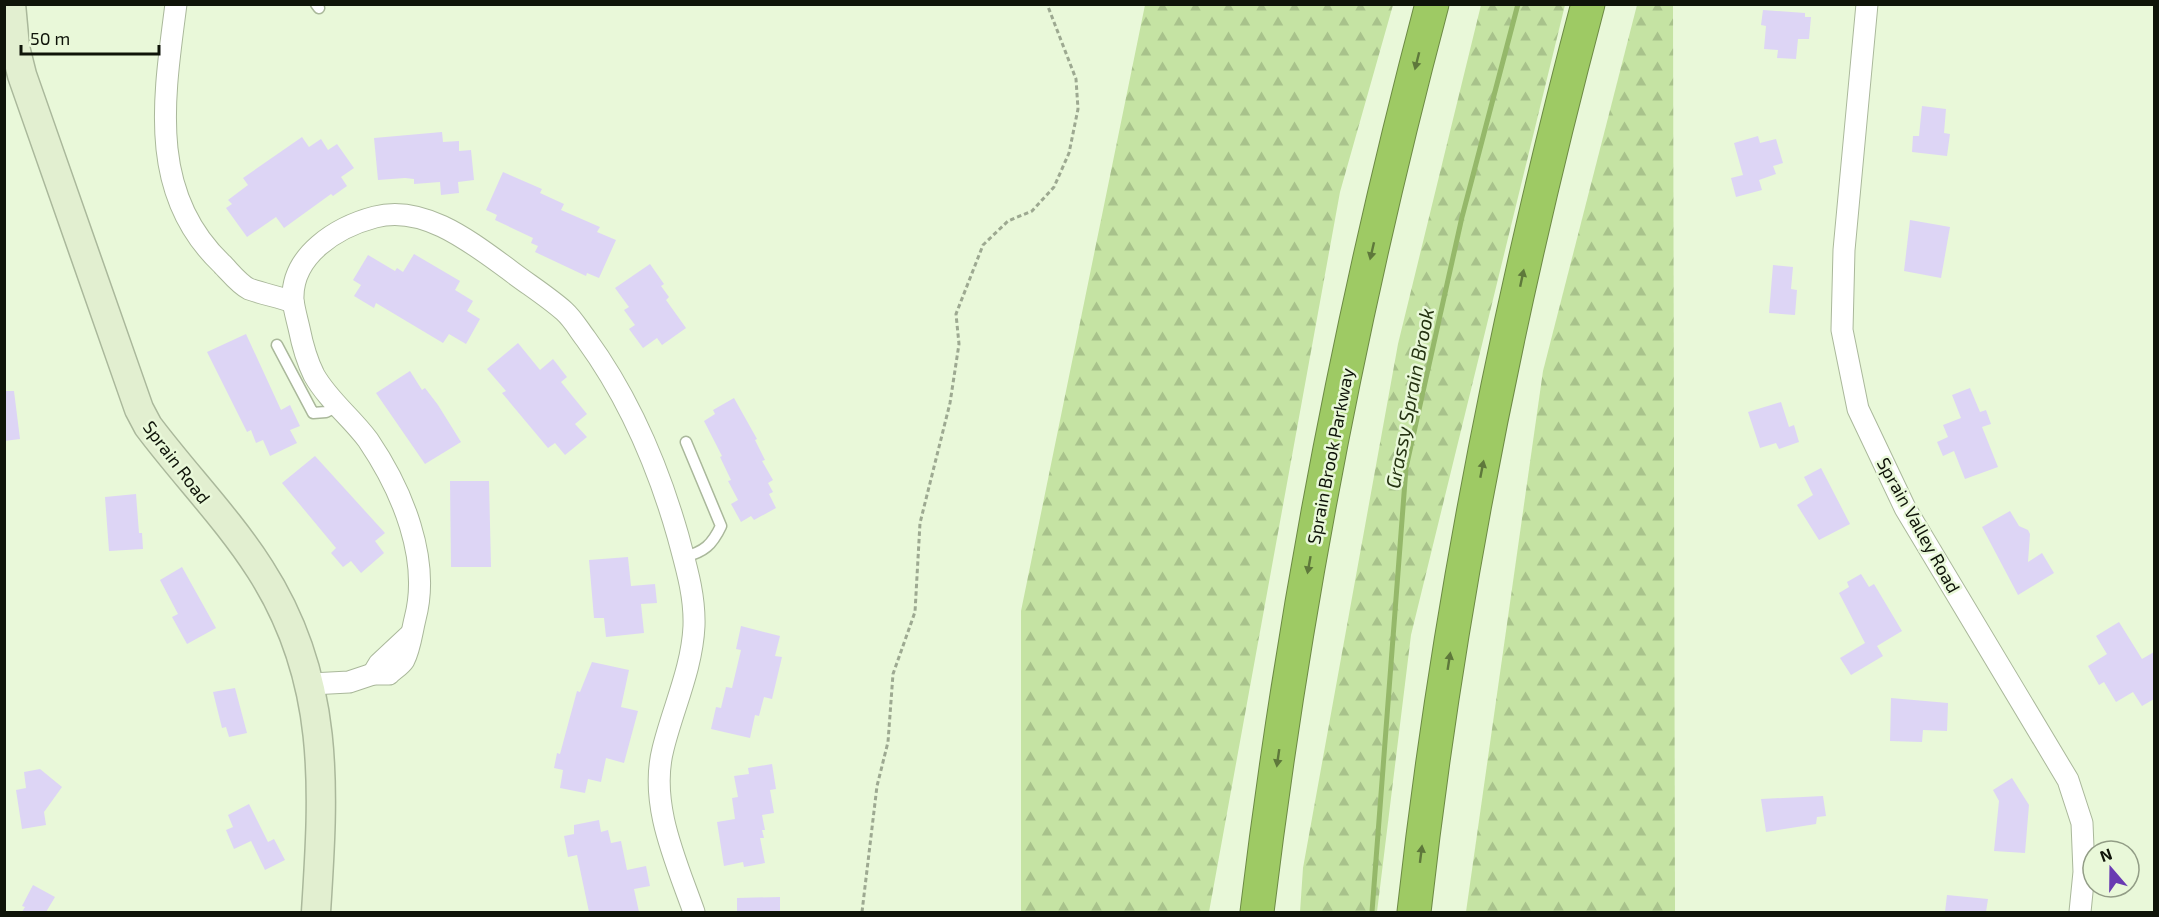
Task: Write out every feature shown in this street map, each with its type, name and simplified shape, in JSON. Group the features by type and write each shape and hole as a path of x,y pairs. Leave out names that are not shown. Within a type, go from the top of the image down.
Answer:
{"highway":[{"name":"Sprain Brook Parkway","path":"1257,912 1292,667 1329,457 1380,217 1432,4"},
{"path":"1414,912 1448,665 1491,422 1533,224 1588,4"}],"street":[{"name":"Sprain Road","path":"11,4 15,47 22,75 139,409 148,426 243,544 261,571 288,618 311,684 320,751 321,846 316,912"},
{"path":"176,4 164,136 170,170 187,220 208,251 247,288 293,302"},
{"name":"Sprain Valley Road","path":"1867,4 1844,250 1843,284 1842,330 1858,409 1905,508 2068,780 2082,823 2084,872 2080,912"},
{"path":"311,684 349,682 373,674 379,664 410,635 420,600 421,580 418,555 408,523 390,480 367,440 312,371 293,302 298,271 309,253 352,222 385,214 423,217 493,259 566,312 604,364 629,410 662,481 684,557 694,609 694,631 688,666 662,751 658,786 667,834 694,912"}],"lane":[{"path":"277,345 313,413 326,412 338,406"},
{"path":"684,557 700,553 713,543 721,526 686,442"}],"path":[{"path":"862,912 877,786 888,742 892,674 915,612 920,523 950,403 959,344 956,314 983,245 1008,221 1032,211 1054,187 1069,153 1078,109 1076,79 1047,4"}],"green space":[{"path":"1145,5 1393,5 1340,192 1209,912 1021,912 1021,611"},
{"path":"1481,5 1565,5 1411,635 1377,912 1300,912 1303,868 1398,344"},
{"path":"1637,5 1673,5 1675,912 1466,912 1543,371"}],"building":[{"path":"1763,10 1805,13 1805,17 1811,17 1809,39 1798,39 1796,59 1777,58 1778,50 1764,49 1766,26 1761,25"},
{"path":"1922,106 1946,109 1944,133 1950,134 1947,156 1912,152 1913,136 1919,136"},
{"path":"442,132 443,142 459,141 459,151 471,150 474,180 458,182 459,193 441,195 440,182 414,184 414,179 405,178 378,180 374,138"},
{"path":"1758,136 1760,143 1776,139 1783,163 1773,166 1776,174 1759,180 1762,190 1736,197 1731,178 1743,175 1734,143"},
{"path":"302,137 309,147 321,139 328,150 337,144 354,168 341,177 347,186 333,196 331,194 284,228 276,217 247,237 226,208 232,204 228,200 248,185 243,178"},
{"path":"503,172 542,189 540,193 564,204 561,210 600,227 597,232 616,240 599,278 587,273 586,276 535,252 538,246 531,243 533,238 495,220 497,215 486,210"},
{"path":"1910,220 1950,227 1941,278 1904,271"},
{"path":"414,254 460,281 455,290 473,301 467,311 480,319 466,344 449,334 443,343 376,303 374,308 354,296 361,285 353,280 368,255 395,271 397,268 403,272"},
{"path":"650,264 664,284 661,286 669,297 666,300 686,328 662,345 657,338 643,348 629,329 635,325 624,310 629,307 615,288"},
{"path":"1773,265 1793,267 1791,289 1797,290 1795,315 1769,313"},
{"path":"246,334 281,410 290,405 300,426 290,430 297,443 270,456 263,440 256,443 251,430 247,432 207,352"},
{"path":"518,343 540,370 553,359 567,377 561,382 587,414 575,424 587,437 565,455 555,443 548,448 502,393 506,391 487,369"},
{"path":"410,371 422,390 425,388 438,405 461,442 425,464 376,393"},
{"path":"1970,388 1980,412 1986,410 1991,424 1982,427 1998,467 1965,479 1954,451 1943,456 1937,442 1948,437 1943,425 1961,418 1952,395"},
{"path":"4,391 14,391 20,439 4,441"},
{"path":"734,398 757,439 755,440 765,460 762,461 773,480 768,483 773,492 769,494 776,508 754,520 751,516 741,522 731,504 738,500 728,481 731,480 720,457 722,456 704,421 715,414 713,410"},
{"path":"1781,402 1789,427 1794,425 1799,442 1779,449 1776,443 1760,448 1748,412"},
{"path":"315,456 385,533 375,541 384,553 361,573 351,561 343,567 331,553 336,548 282,483"},
{"path":"1821,468 1850,524 1819,540 1797,505 1813,495 1804,477"},
{"path":"450,481 489,481 491,567 451,567"},
{"path":"136,494 139,533 142,533 143,549 109,551 105,497"},
{"path":"2010,511 2019,526 2028,530 2030,534 2028,562 2042,553 2054,573 2018,595 1982,527"},
{"path":"628,557 631,586 655,584 657,603 641,604 644,633 606,637 604,618 594,618 589,560"},
{"path":"182,567 216,628 187,644 172,617 178,614 160,580"},
{"path":"1861,574 1869,587 1874,584 1902,631 1877,646 1883,656 1851,675 1840,658 1865,643 1839,593 1849,587 1847,582"},
{"path":"2119,622 2142,659 2154,652 2154,699 2142,706 2133,692 2116,702 2104,682 2099,685 2088,666 2107,654 2096,636"},
{"path":"741,626 780,636 775,656 782,657 772,699 764,697 759,716 755,715 750,738 711,729 716,707 721,708 726,687 732,688 741,650 736,649"},
{"path":"592,662 629,670 621,707 638,711 624,763 606,758 601,782 588,779 585,793 560,788 563,770 554,768 577,691 580,692"},
{"path":"235,688 247,733 229,737 226,727 222,728 213,692"},
{"path":"1891,698 1948,703 1947,731 1923,730 1922,742 1890,741"},
{"path":"772,764 776,789 770,790 774,813 762,815 765,830 762,830 764,838 760,838 765,863 744,867 743,862 724,866 717,822 735,819 732,798 738,797 734,776 749,774 748,768"},
{"path":"40,769 62,787 44,812 46,825 22,829 16,790 26,788 24,772"},
{"path":"2012,778 2029,805 2025,853 1994,851 1999,801 1993,790"},
{"path":"1823,796 1826,816 1817,817 1816,824 1766,832 1761,799"},
{"path":"249,804 268,842 274,839 285,860 265,870 251,841 234,849 226,830 233,827 228,815"},
{"path":"599,820 601,832 608,830 611,843 621,841 627,870 646,866 650,886 634,889 639,912 589,912 577,855 568,857 564,836 574,834 574,825"},
{"path":"33,885 55,897 46,912 22,912 25,907 22,906"},
{"path":"1947,895 1988,899 1986,912 1945,912"},
{"path":"780,897 780,912 737,912 737,898"}],"waterway":[{"name":"Grassy Sprain Brook","path":"1372,912 1406,468 1462,217 1518,4"}]}
